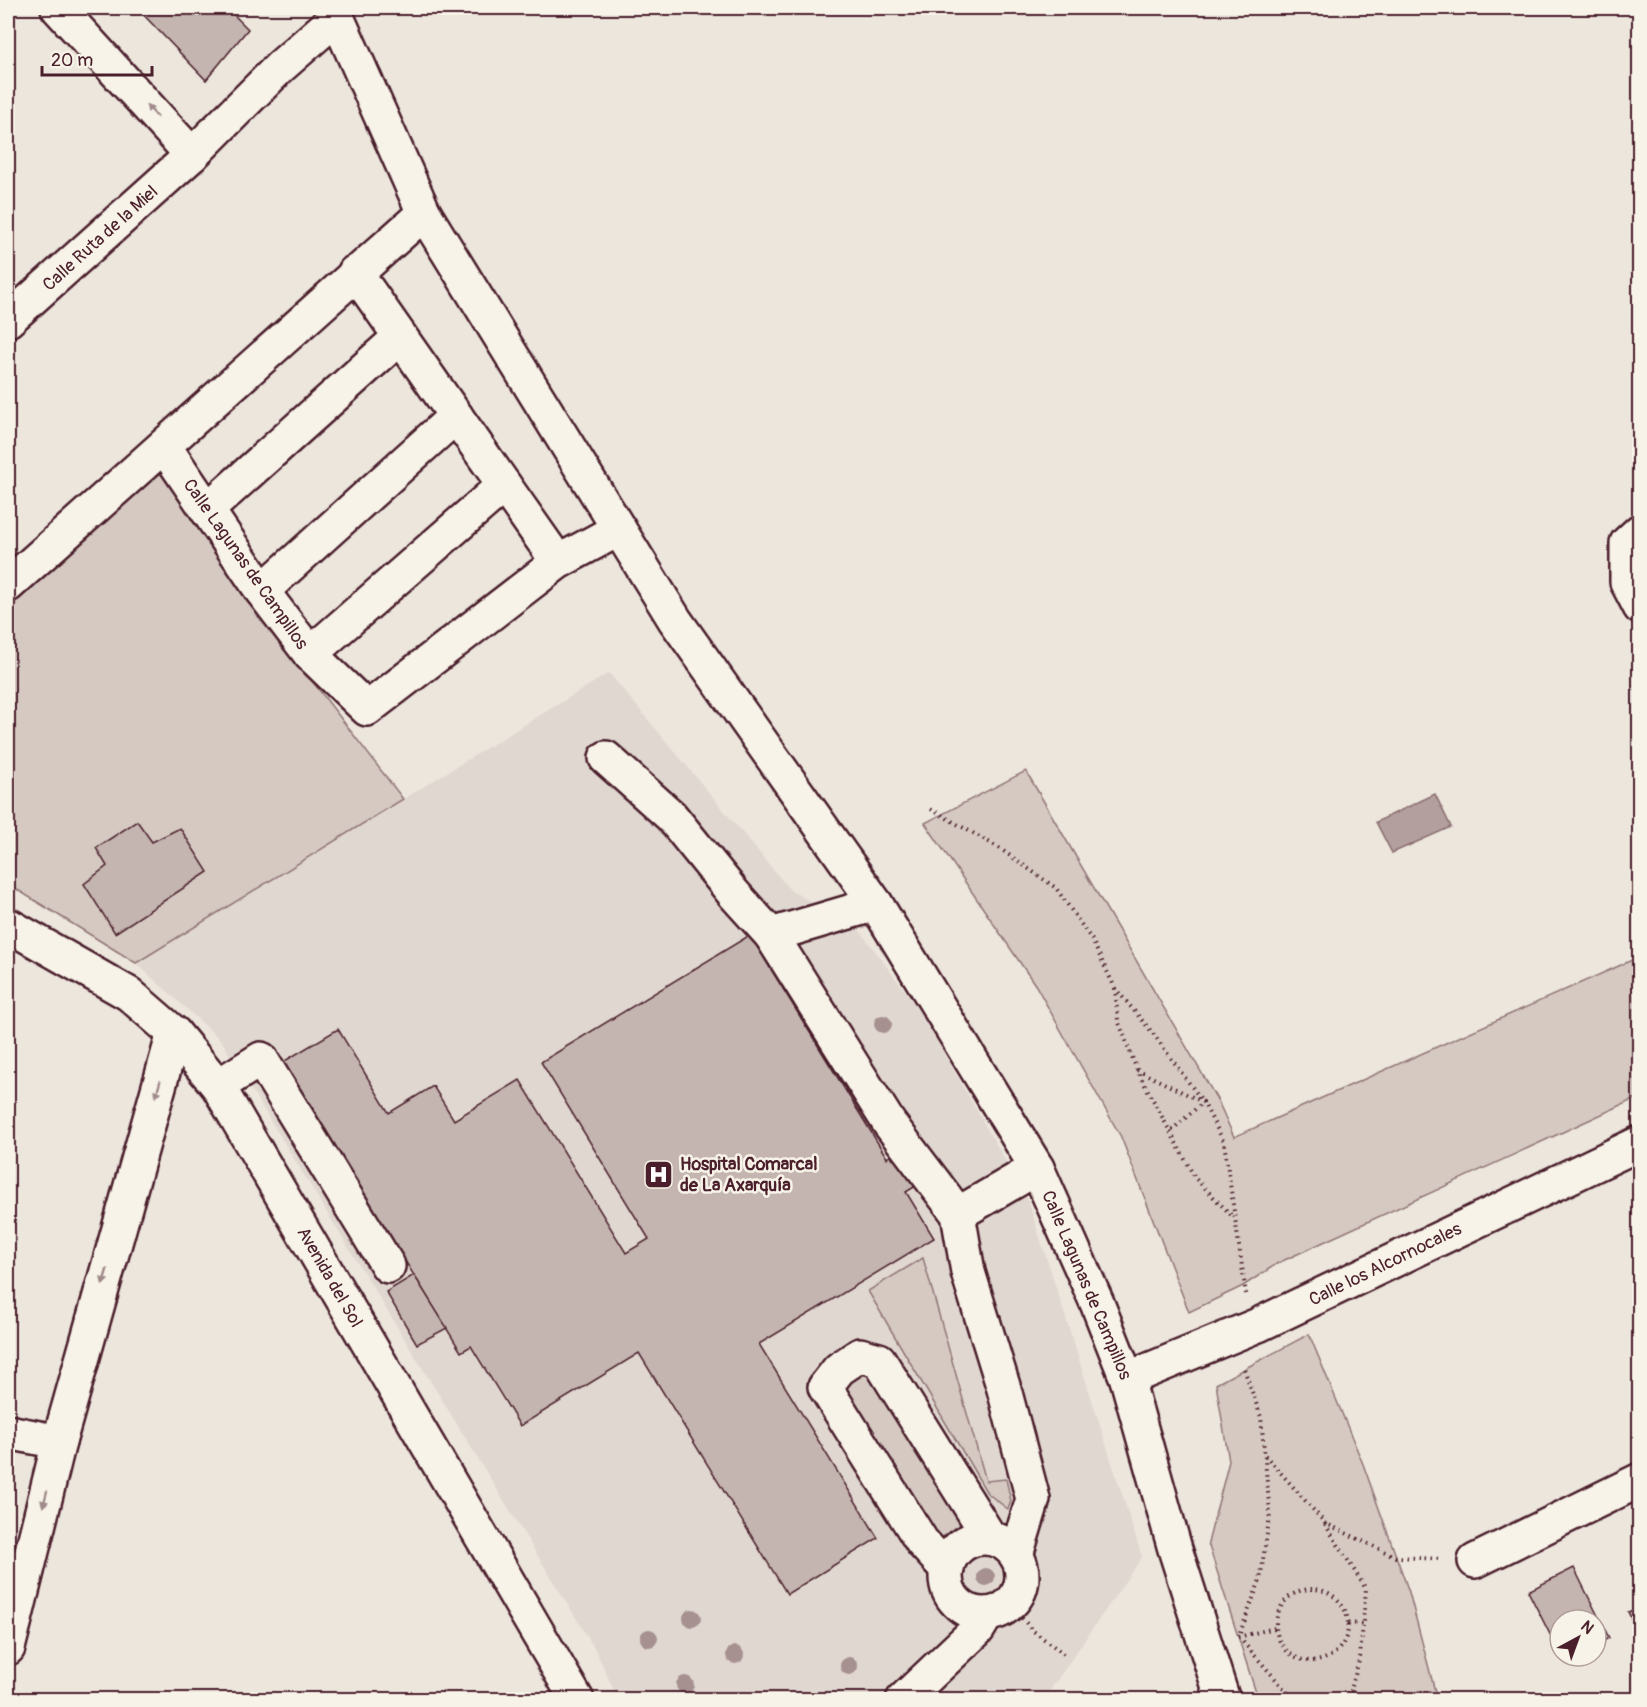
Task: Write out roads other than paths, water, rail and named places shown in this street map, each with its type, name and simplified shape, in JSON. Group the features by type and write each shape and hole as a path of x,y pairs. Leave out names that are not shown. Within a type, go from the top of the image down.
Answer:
{"street":[{"path":"58,8 192,155"},
{"name":"Calle Ruta de la Miel","path":"8,321 192,155 335,12"},
{"name":"Calle Lagunas de Campillos","path":"335,12 424,213 675,620 876,904 1037,1168 1097,1303 1127,1379 1175,1549 1223,1700"},
{"path":"8,585 355,272 424,213"},
{"path":"355,272 558,562"},
{"path":"207,510 400,337"},
{"path":"262,591 456,416"},
{"name":"Calle Lagunas de Campillos","path":"164,446 262,591 310,654 367,710 558,562 619,530"},
{"path":"310,654 504,485"},
{"path":"1640,531 1627,543 1627,582 1640,607"},
{"path":"606,758 671,816 771,936 889,1123 958,1214 968,1272 1004,1389 1033,1499 1016,1555"},
{"path":"771,936 876,904"},
{"name":"Avenida del Sol","path":"8,925 129,994 174,1033 218,1086 577,1700"},
{"path":"8,1648 59,1442 174,1033"},
{"path":"218,1086 261,1059 388,1266"},
{"name":"Calle los Alcornocales","path":"1127,1379 1245,1330 1640,1143"},
{"path":"958,1214 1037,1168"},
{"path":"947,1569 922,1542 825,1387 839,1369 860,1355 879,1360 990,1538"},
{"path":"8,1432 59,1442"},
{"path":"1475,1561 1640,1480"},
{"path":"978,1538 990,1538 1009,1547 1016,1555 1022,1580 1018,1593 1011,1603 1000,1611 987,1614 975,1613 956,1601 946,1581 947,1569 957,1549 978,1538"},
{"path":"903,1700 978,1629 987,1614"}],"place":[{"name":"Hospital Comarcal de La Axarquía","path":"659,1174"}]}
